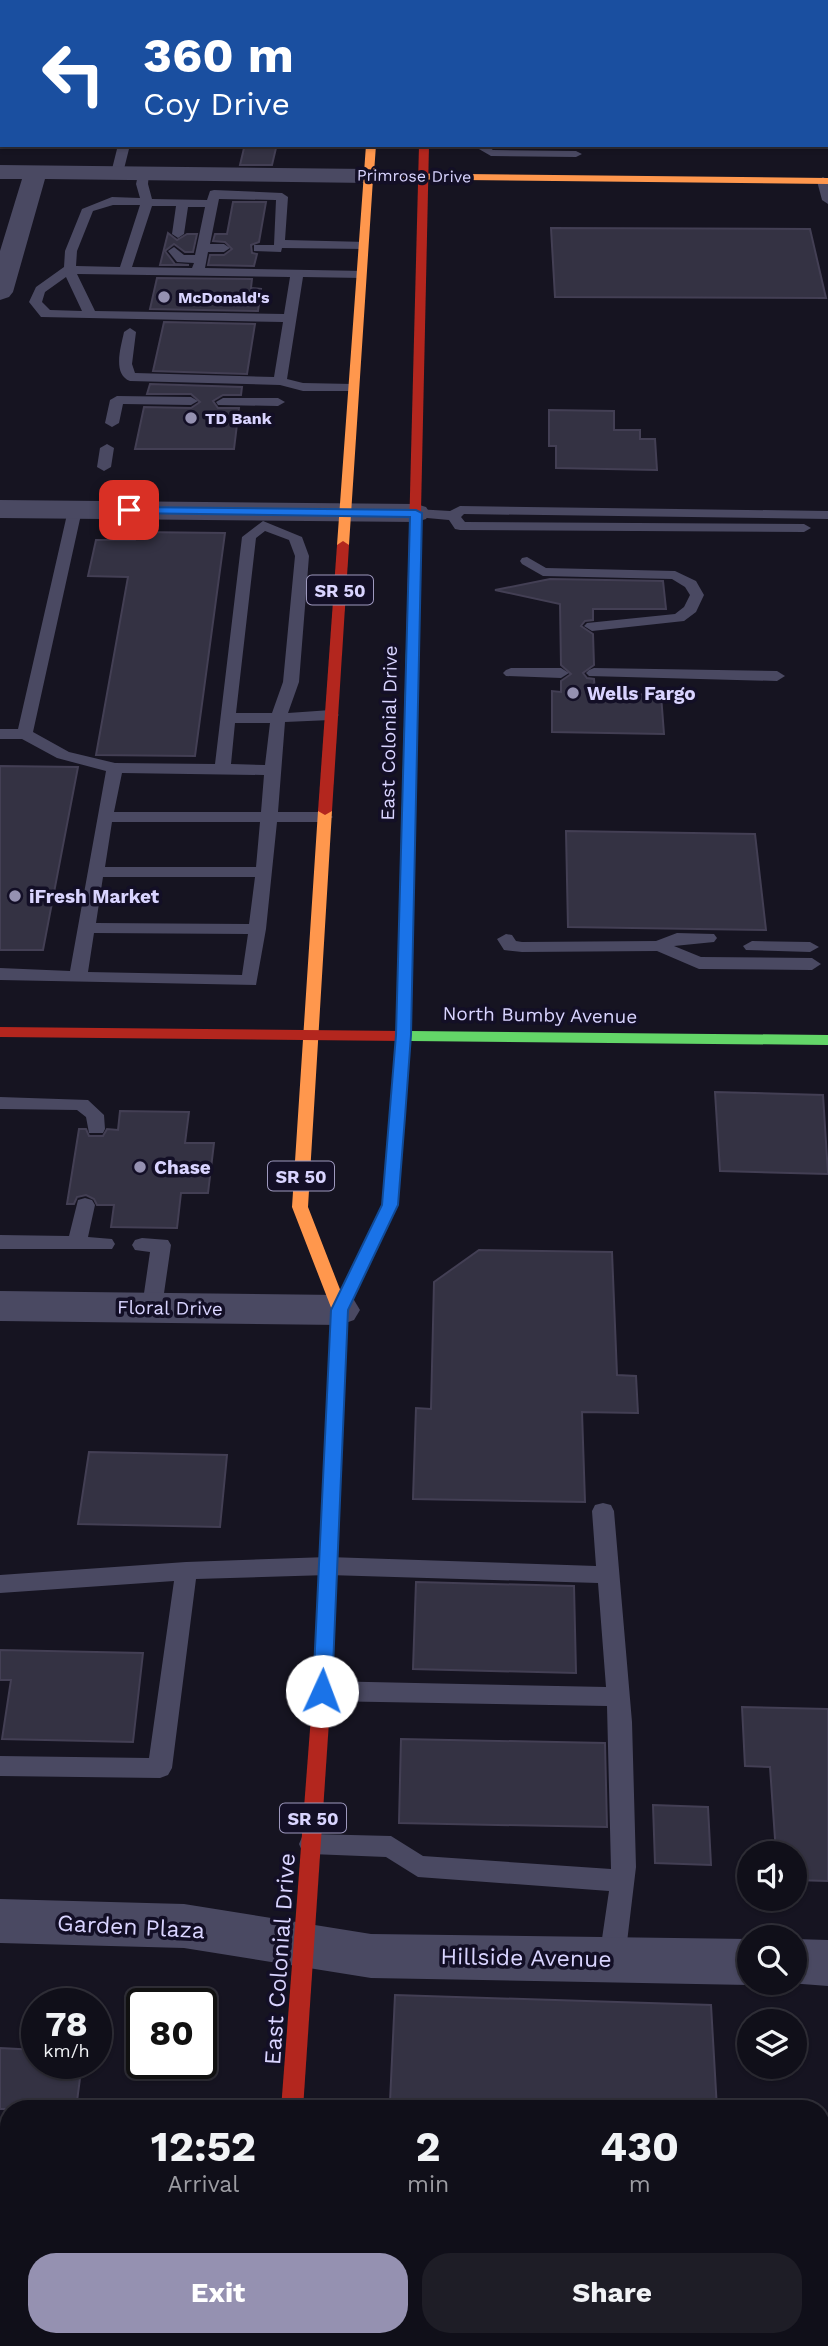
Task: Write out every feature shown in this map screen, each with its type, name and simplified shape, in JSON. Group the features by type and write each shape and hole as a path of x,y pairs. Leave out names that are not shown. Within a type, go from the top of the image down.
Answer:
{"main road":[{"name":"East Colonial Drive","path":"340,1310 300,1207 309,1035 371,147"},
{"name":"East Colonial Drive","path":"293,2100 322,1691 340,1310 390,1205 403,1035 424,147"},
{"name":"Primrose Drive","path":"369,176 826,181"},
{"name":"North Bumby Avenue","path":"0,1032 828,1040"}],"street":[{"name":"Primrose Drive","path":"0,172 143,173 214,195 369,176"},
{"path":"0,292 36,172"},
{"path":"1,513 75,510 264,518 345,513 416,513"},
{"name":"Floral Drive","path":"0,1306 340,1310"},
{"name":"Garden Plaza","path":"0,1921 184,1926 304,1946"},
{"name":"Hillside Avenue","path":"304,1946 370,1956 737,1962"},
{"path":"807,1962 828,1963"}],"lane":[{"path":"117,173 124,147"},
{"path":"481,147 491,153 575,149 578,178"},
{"path":"125,269 147,204 139,185 143,173"},
{"path":"826,181 828,200"},
{"path":"214,195 232,207"},
{"path":"202,256 214,195"},
{"path":"90,314 68,270 69,252 88,209 112,201 182,204 214,195 277,196 283,199 277,253 269,260 202,256 181,259 174,251"},
{"path":"178,234 182,204"},
{"path":"265,207 283,208"},
{"path":"225,244 202,256 125,269 68,270 40,290 35,302 46,314 288,318"},
{"path":"258,244 364,246"},
{"path":"202,256 297,274 362,274"},
{"path":"280,382 297,274"},
{"path":"130,332 125,365 130,377 280,382 303,387 354,388"},
{"path":"112,423 117,400 191,401"},
{"path":"223,402 278,402"},
{"path":"104,467 107,448"},
{"path":"25,734 75,510"},
{"path":"416,513 454,516 460,510 468,510 828,515"},
{"path":"454,516 460,526 828,528"},
{"path":"0,974 250,981 264,872 278,718 292,682 303,556 295,537 264,518 249,537 222,769"},
{"path":"527,561 543,572 675,575 691,584 697,594 691,609 680,618 592,626"},
{"path":"511,673 561,673"},
{"path":"594,673 778,676"},
{"path":"228,718 331,715"},
{"path":"0,734 25,734 63,755 115,768 272,770"},
{"path":"78,976 104,817 115,768"},
{"path":"104,817 325,817"},
{"path":"96,872 264,872"},
{"path":"86,928 257,929"},
{"path":"506,939 510,946 522,947 659,946 709,942"},
{"path":"659,946 699,963 810,950 751,942"},
{"path":"0,1103 80,1104 95,1115 96,1129"},
{"path":"77,1244 85,1205"},
{"path":"0,1242 106,1244"},
{"path":"142,1245 162,1245 152,1307"},
{"path":"603,1511 618,1697 623,1841 622,1881 612,1959"},
{"path":"0,1584 186,1571 328,1566 608,1575"},
{"path":"0,1766 160,1768 186,1571"},
{"path":"322,1691 618,1697"},
{"path":"311,1844 391,1847 418,1866 622,1881"}],"building":[{"path":"244,148 276,148 272,165 240,165"},
{"path":"233,202 266,202 259,242 251,245 252,253 257,254 254,266 208,265 210,255 224,255 232,249 225,242 213,241 215,234 227,234"},
{"path":"551,228 810,229 826,298 555,297"},
{"path":"168,233 177,240 187,234 197,234 193,252 185,252 174,244 165,251 175,264 189,265 160,265"},
{"path":"157,278 252,279 251,288 261,289 258,311 150,309"},
{"path":"164,322 255,324 247,374 153,371"},
{"name":"TD Bank","path":"150,384 242,387 241,395 223,395 213,401 218,408 239,408 234,449 135,449 144,407 191,408 200,402 191,394 147,394"},
{"path":"549,410 614,411 614,430 640,430 640,439 655,439 657,470 556,468 556,446 549,446"},
{"path":"136,532 225,533 195,756 96,755 128,577 88,576 96,540 135,540"},
{"path":"550,579 663,581 666,609 593,609 593,620 585,621 581,626 593,634 594,665 583,673 587,678 594,679 595,693 661,695 664,734 552,732 552,691 561,692 561,681 571,674 561,665 560,604 495,590"},
{"path":"0,766 78,767 43,950 0,950"},
{"path":"566,831 755,834 766,930 568,927"},
{"path":"715,1092 823,1095 828,1174 720,1171"},
{"path":"120,1111 189,1112 185,1143 214,1143 208,1193 181,1193 177,1228 111,1227 114,1205 97,1205 94,1199 86,1195 77,1197 74,1204 67,1204 79,1129 86,1129 89,1136 103,1136 107,1129 118,1130"},
{"path":"479,1250 612,1252 617,1375 636,1376 638,1413 582,1412 585,1502 413,1499 416,1408 431,1409 434,1282"},
{"path":"89,1452 227,1455 220,1527 78,1524"},
{"path":"416,1582 574,1586 576,1673 413,1669"},
{"path":"0,1650 143,1653 133,1742 2,1739 11,1680 0,1680"},
{"path":"742,1707 828,1709 828,1881 807,1880 807,1841 775,1841 770,1767 745,1766"},
{"path":"401,1739 605,1743 607,1827 399,1823"},
{"path":"653,1805 708,1807 711,1865 655,1863"},
{"path":"395,1995 711,2005 716,2100 390,2100"},
{"path":"0,2048 21,2049 21,2079 80,2079 77,2100 0,2100"}],"traffic: fast":[{"path":"340,1310 390,1205 403,1035 412,649"},
{"path":"403,1036 828,1040"},
{"path":"323,1677 340,1310"}],"traffic: slow":[{"path":"343,545 371,147"},
{"path":"369,176 828,181"},
{"path":"325,811 300,1207 340,1310"}],"traffic: jam":[{"path":"412,649 424,147"},
{"path":"325,811 343,545"},
{"path":"0,1032 403,1036"},
{"path":"293,2100 323,1677"}],"place":[{"name":"McDonald's","path":"164,297"},
{"name":"TD Bank","path":"191,418"},
{"name":"Wells Fargo","path":"573,693"},
{"name":"iFresh Market","path":"15,896"},
{"name":"Chase","path":"140,1167"}],"route":[{"path":"129,510 416,513 403,1035 390,1205 340,1310 322,1691"}]}
